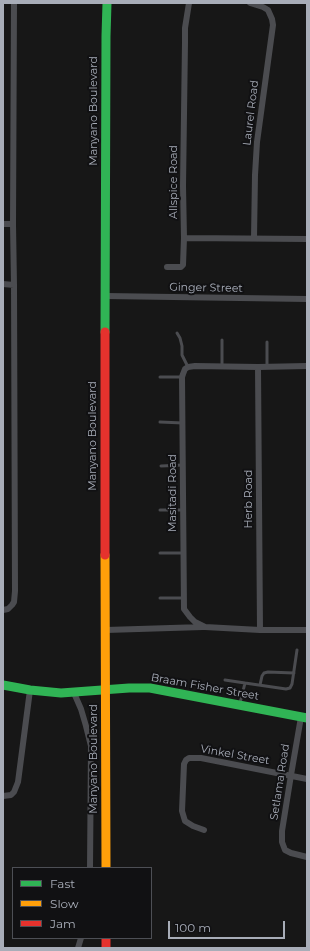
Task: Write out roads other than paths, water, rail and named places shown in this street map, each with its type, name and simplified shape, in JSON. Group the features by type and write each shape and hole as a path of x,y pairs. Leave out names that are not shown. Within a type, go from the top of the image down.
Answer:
{"street":[{"path":"3,610 10,608 14,602 15,585 13,224 14,3"},
{"name":"Manyano Boulevard","path":"106,867 107,3"},
{"name":"Allspice Road","path":"167,267 181,267 183,265 184,42 189,3"},
{"name":"Laurel Road","path":"250,3 268,10 273,25 257,142 254,238"},
{"path":"3,224 13,224"},
{"path":"184,238 307,239"},
{"path":"3,284 14,285"},
{"name":"Ginger Street","path":"106,296 307,300"},
{"path":"182,377 184,371 188,367 307,366"},
{"name":"Herb Road","path":"258,367 260,630"},
{"name":"Masitadi Road","path":"182,377 184,609 195,622 205,627"},
{"path":"106,630 205,627 260,630 307,630"},
{"name":"Braam Fisher Street","path":"3,685 46,692 74,693 129,688 150,688 305,717"},
{"path":"3,796 11,795 14,792 18,782 30,690"},
{"path":"74,693 85,720 91,746 90,867"},
{"name":"Setlama Road","path":"305,717 291,775 282,836 285,850 307,857"},
{"name":"Vinkel Street","path":"204,830 192,826 185,821 182,811 184,764 186,760 190,758 201,758 291,775"},
{"path":"291,775 307,779"}],"lane":[{"path":"177,333 182,346 182,355 188,367"},
{"path":"222,340 222,367"},
{"path":"266,367 267,342"},
{"path":"160,377 182,377"},
{"path":"160,422 183,423"},
{"path":"161,466 183,466"},
{"path":"160,510 183,510"},
{"path":"160,553 184,552"},
{"path":"160,598 184,598"},
{"path":"225,680 286,689 290,688 298,650"},
{"path":"260,685 264,673 294,673"},
{"path":"240,705 245,683"}]}
